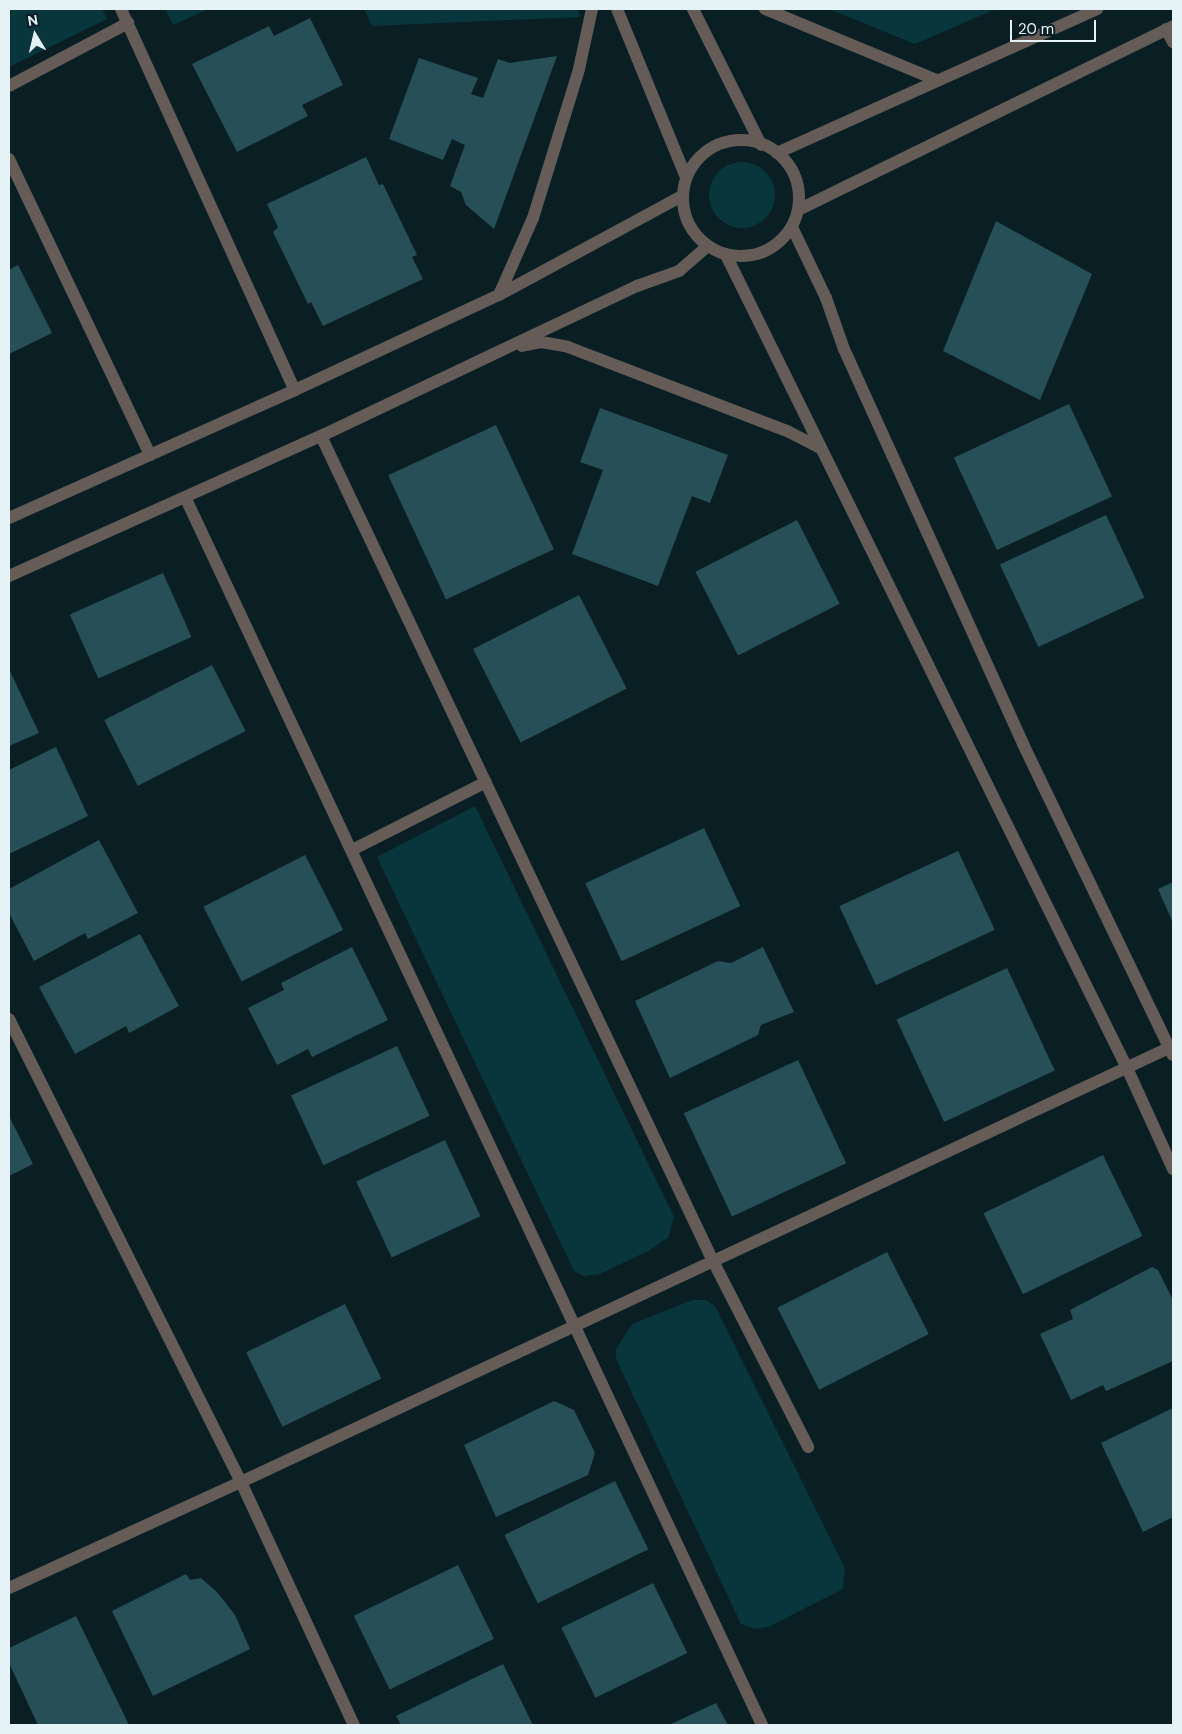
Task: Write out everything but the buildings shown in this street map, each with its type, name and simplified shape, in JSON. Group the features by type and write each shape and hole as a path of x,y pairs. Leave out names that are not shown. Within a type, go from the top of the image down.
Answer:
{"street":[{"path":"121,9 295,390"},
{"path":"498,295 533,218 579,70 592,9"},
{"path":"617,9 686,177"},
{"path":"693,9 762,145"},
{"path":"765,9 936,80"},
{"path":"777,153 1097,9"},
{"path":"9,86 128,23"},
{"path":"798,210 1170,27 1173,42"},
{"path":"749,140 762,145 777,153 794,172 799,191 798,210 792,227 780,242 763,252 745,257 726,255 708,246 694,233 685,216 682,196 686,177 696,161 711,148 730,141 749,140"},
{"path":"9,159 150,455"},
{"path":"9,518 295,390 498,295 682,196"},
{"path":"9,1588 241,1482 1127,1068 1172,1050 1023,744 844,349 826,298 792,227"},
{"path":"9,576 321,436 637,286 679,271 708,246"},
{"path":"726,255 1127,1068 1173,1169"},
{"path":"497,352 541,342 568,347 789,432 820,448"},
{"path":"321,436 713,1262 808,1447"},
{"path":"186,498 762,1725"},
{"path":"352,850 486,782"},
{"path":"9,1019 241,1482 354,1725"}],"shaded area":[{"path":"9,9 102,9 107,19 9,67"},
{"path":"165,9 208,9 173,25"},
{"path":"364,9 577,9 580,17 372,26"},
{"path":"829,9 996,9 915,44"},
{"path":"748,162 766,171 773,182 775,195 773,208 766,219 755,226 736,228 718,219 711,208 709,189 718,171 729,164"},
{"path":"475,806 674,1217 668,1238 648,1251 600,1274 584,1276 574,1271 377,857"},
{"path":"692,1300 706,1300 715,1306 845,1568 843,1589 768,1627 755,1629 741,1624 616,1359 616,1349 632,1324"}]}
